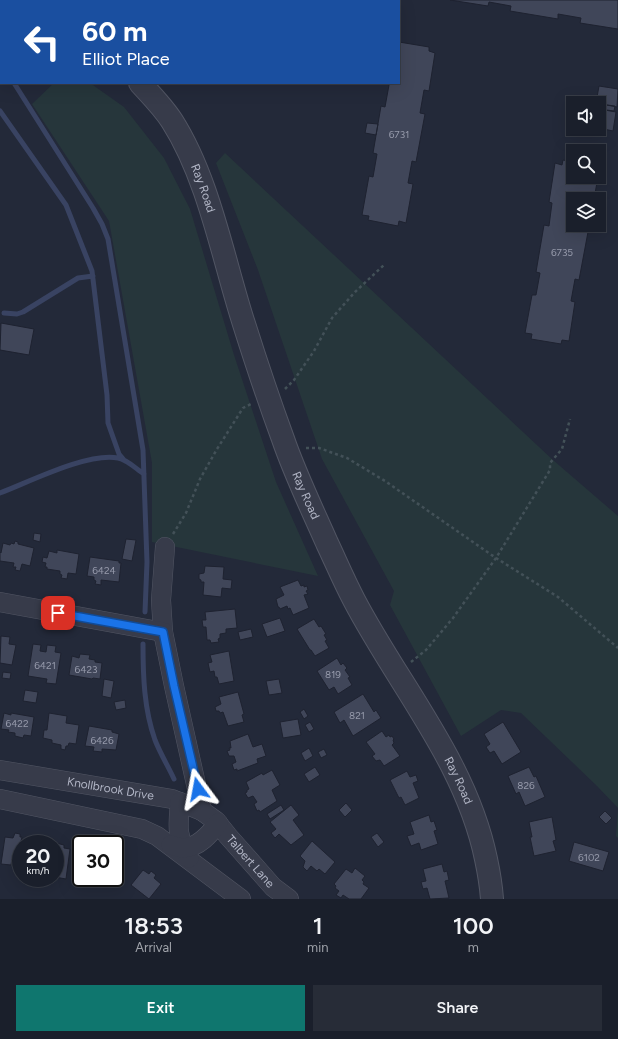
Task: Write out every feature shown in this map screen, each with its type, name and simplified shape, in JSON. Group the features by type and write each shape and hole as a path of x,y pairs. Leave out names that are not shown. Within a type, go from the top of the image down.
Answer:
{"street":[{"name":"Ray Road","path":"141,84 171,120 187,150 198,177 220,241 243,323 287,450 312,510 354,600 447,755 463,787 482,841 492,886 492,899"},
{"name":"Talbert Lane","path":"165,547 161,600 163,632 174,686 212,818 273,887 289,899"},
{"path":"0,602 163,632"},
{"name":"Knollbrook Drive","path":"0,770 146,794 180,802 212,818"},
{"path":"0,799 142,829 157,836 185,855 241,899"},
{"path":"180,802 179,836 185,855"},
{"path":"185,855 209,835 212,818"}],"path":[{"path":"283,391 294,380 314,351 332,318 355,292 385,264"},
{"path":"165,547 186,513 200,479 217,449 243,408 253,403"},
{"path":"396,671 426,650 453,618 496,558 550,470 550,463 562,449 570,419"},
{"path":"287,450 319,448 347,458 385,481 496,558 558,597 618,648"}],"shaded area":[{"path":"53,84 91,84 124,107 164,158 190,209 234,355 276,482 318,576 152,542 152,463 109,221 32,104"},
{"path":"225,153 553,460 618,516 618,808 521,713 501,710 461,736 390,605 394,591 322,459 258,270 216,163"},
{"path":"618,808 618,838 616,836"}],"building":[{"path":"450,0 618,0 618,29 580,23 581,18 558,14 558,19 510,11 511,6 489,2 488,6"},
{"path":"400,42 429,47 429,51 435,53 429,91 424,90 420,113 425,114 416,162 412,161 408,183 413,184 406,223 399,221 398,226 368,220 369,216 362,215 369,176 373,177 377,154 373,153 381,106 385,107 389,85 388,84 400,84"},
{"path":"599,86 618,89 617,107 606,105 606,96 597,96"},
{"path":"606,105 615,106 614,111 606,110"},
{"path":"606,110 616,112 613,131 606,130"},
{"path":"367,123 378,124 376,135 365,133"},
{"path":"563,160 566,161 566,184 597,184 595,192 566,192 566,232 588,232 579,280 575,279 571,301 575,302 569,341 562,340 561,344 531,339 532,334 525,333 532,295 536,295 540,273 536,272 544,225 549,226 552,203 549,202 555,163 562,165"},
{"path":"1,323 34,329 29,355 0,350"},
{"path":"34,533 41,534 40,542 33,540"},
{"path":"126,539 136,540 132,561 122,559"},
{"path":"15,541 18,542 18,544 34,548 30,566 22,564 20,571 15,570 16,567 13,567 14,563 0,561 0,552 1,553 3,543 10,545 11,543 14,544"},
{"path":"57,550 79,554 76,574 68,573 67,579 61,578 62,575 60,574 60,571 47,569 47,567 45,567 46,563 42,562 43,557 47,558 49,551 57,553"},
{"path":"90,557 119,561 119,563 121,563 119,582 101,580 101,585 95,584 96,581 94,580 94,577 87,576"},
{"path":"205,566 224,567 223,579 232,580 231,589 222,588 221,597 203,595 204,582 201,582 199,579 199,574 204,573"},
{"path":"298,580 301,586 307,586 308,590 306,591 308,594 304,595 309,608 293,615 290,608 288,609 287,606 280,609 276,599 284,595 280,587"},
{"path":"235,609 237,628 226,629 226,633 220,634 220,638 218,639 219,642 211,643 210,640 207,640 206,627 203,627 202,620 206,620 205,612"},
{"path":"280,618 285,631 267,637 262,624"},
{"path":"314,619 326,634 324,635 327,640 325,641 329,648 315,656 297,629"},
{"path":"251,629 253,637 240,640 238,632"},
{"path":"1,636 10,637 9,644 16,645 12,665 0,663"},
{"path":"33,644 41,645 40,651 46,652 47,645 56,646 55,652 61,653 56,684 46,683 47,679 28,676"},
{"path":"229,651 234,681 219,684 217,677 215,677 214,671 210,672 208,663 212,662 210,655"},
{"path":"80,654 90,655 89,659 102,663 100,679 69,675 72,656 79,658"},
{"path":"337,658 341,665 343,663 347,668 345,670 350,677 348,678 352,685 338,694 334,687 329,690 317,671"},
{"path":"3,672 11,673 10,679 2,678"},
{"path":"104,679 114,681 111,698 102,696"},
{"path":"279,679 282,693 269,695 266,681"},
{"path":"25,690 38,692 36,703 23,701"},
{"path":"238,692 244,714 242,715 244,722 228,726 223,712 220,713 219,711 216,711 215,707 221,704 219,697"},
{"path":"363,694 374,712 376,710 381,718 353,736 344,720 340,723 334,712"},
{"path":"125,700 126,708 116,710 114,702"},
{"path":"304,709 308,716 304,719 300,712"},
{"path":"4,713 34,717 31,736 24,735 23,738 15,736 15,733 8,732 9,730 1,729"},
{"path":"49,713 67,716 66,723 79,725 76,744 69,743 65,750 61,749 61,745 52,743 52,740 43,738 44,730 47,730"},
{"path":"298,719 301,735 283,738 280,722"},
{"path":"310,722 314,729 309,732 305,725"},
{"path":"503,722 521,752 502,764 494,751 490,753 486,747 490,744 484,734"},
{"path":"89,726 112,730 112,732 119,734 116,750 102,749 102,752 93,751 94,747 85,746"},
{"path":"382,731 386,737 389,735 390,737 392,736 394,743 392,745 400,756 384,766 380,760 376,761 372,756 375,754 366,742"},
{"path":"248,734 253,747 262,744 266,756 257,759 258,763 237,771 237,769 234,770 232,764 236,762 234,756 229,756 227,751 231,748 230,741"},
{"path":"309,748 313,756 305,761 301,753"},
{"path":"324,749 327,755 321,758 318,752"},
{"path":"315,767 320,775 309,782 304,774"},
{"path":"529,767 534,777 536,776 545,797 525,806 519,792 516,794 508,776"},
{"path":"272,770 280,785 272,790 277,801 260,812 259,810 257,811 254,804 257,802 253,796 248,798 245,793 249,789 246,782 262,773 263,775"},
{"path":"407,771 410,777 416,775 418,781 413,783 419,798 405,805 401,797 399,798 390,780"},
{"path":"346,803 352,810 345,817 339,810"},
{"path":"281,805 284,810 270,819 267,814"},
{"path":"291,805 299,815 293,820 304,835 291,845 279,834 275,838 271,833 276,829 270,822"},
{"path":"605,811 612,818 606,824 599,817"},
{"path":"429,815 431,822 434,821 437,830 434,831 438,844 421,850 419,843 411,846 407,836 414,834 410,822"},
{"path":"552,817 556,840 553,841 556,851 534,856 529,822"},
{"path":"377,833 384,842 378,847 371,837"},
{"path":"5,837 12,838 11,865 1,864"},
{"path":"312,841 335,862 325,874 319,869 317,871 311,866 307,871 303,867 305,861 300,856"},
{"path":"574,842 609,852 603,871 569,861"},
{"path":"64,848 70,849 66,879 64,879"},
{"path":"442,864 444,872 447,871 449,880 445,881 449,898 430,899 427,888 423,889 421,882 426,881 423,869"},
{"path":"355,868 365,876 362,880 364,882 363,884 369,888 361,899 349,899 343,895 341,898 336,895 339,891 335,888 336,886 334,884 346,869 352,873"},
{"path":"143,870 149,874 151,871 156,875 154,878 161,884 149,899 131,885"}],"waterway":[{"path":"15,84 93,208 108,239 143,450 147,562 145,612"},
{"path":"0,111 66,205 92,271 107,395 108,423 119,454 124,460"},
{"path":"4,313 17,314 23,312 78,278 93,276"},
{"path":"0,493 59,469 91,459 106,457 122,459 144,474"},
{"path":"143,644 144,680 148,716 159,750 174,779"}],"route":[{"path":"58,613 163,632 198,789"}]}
